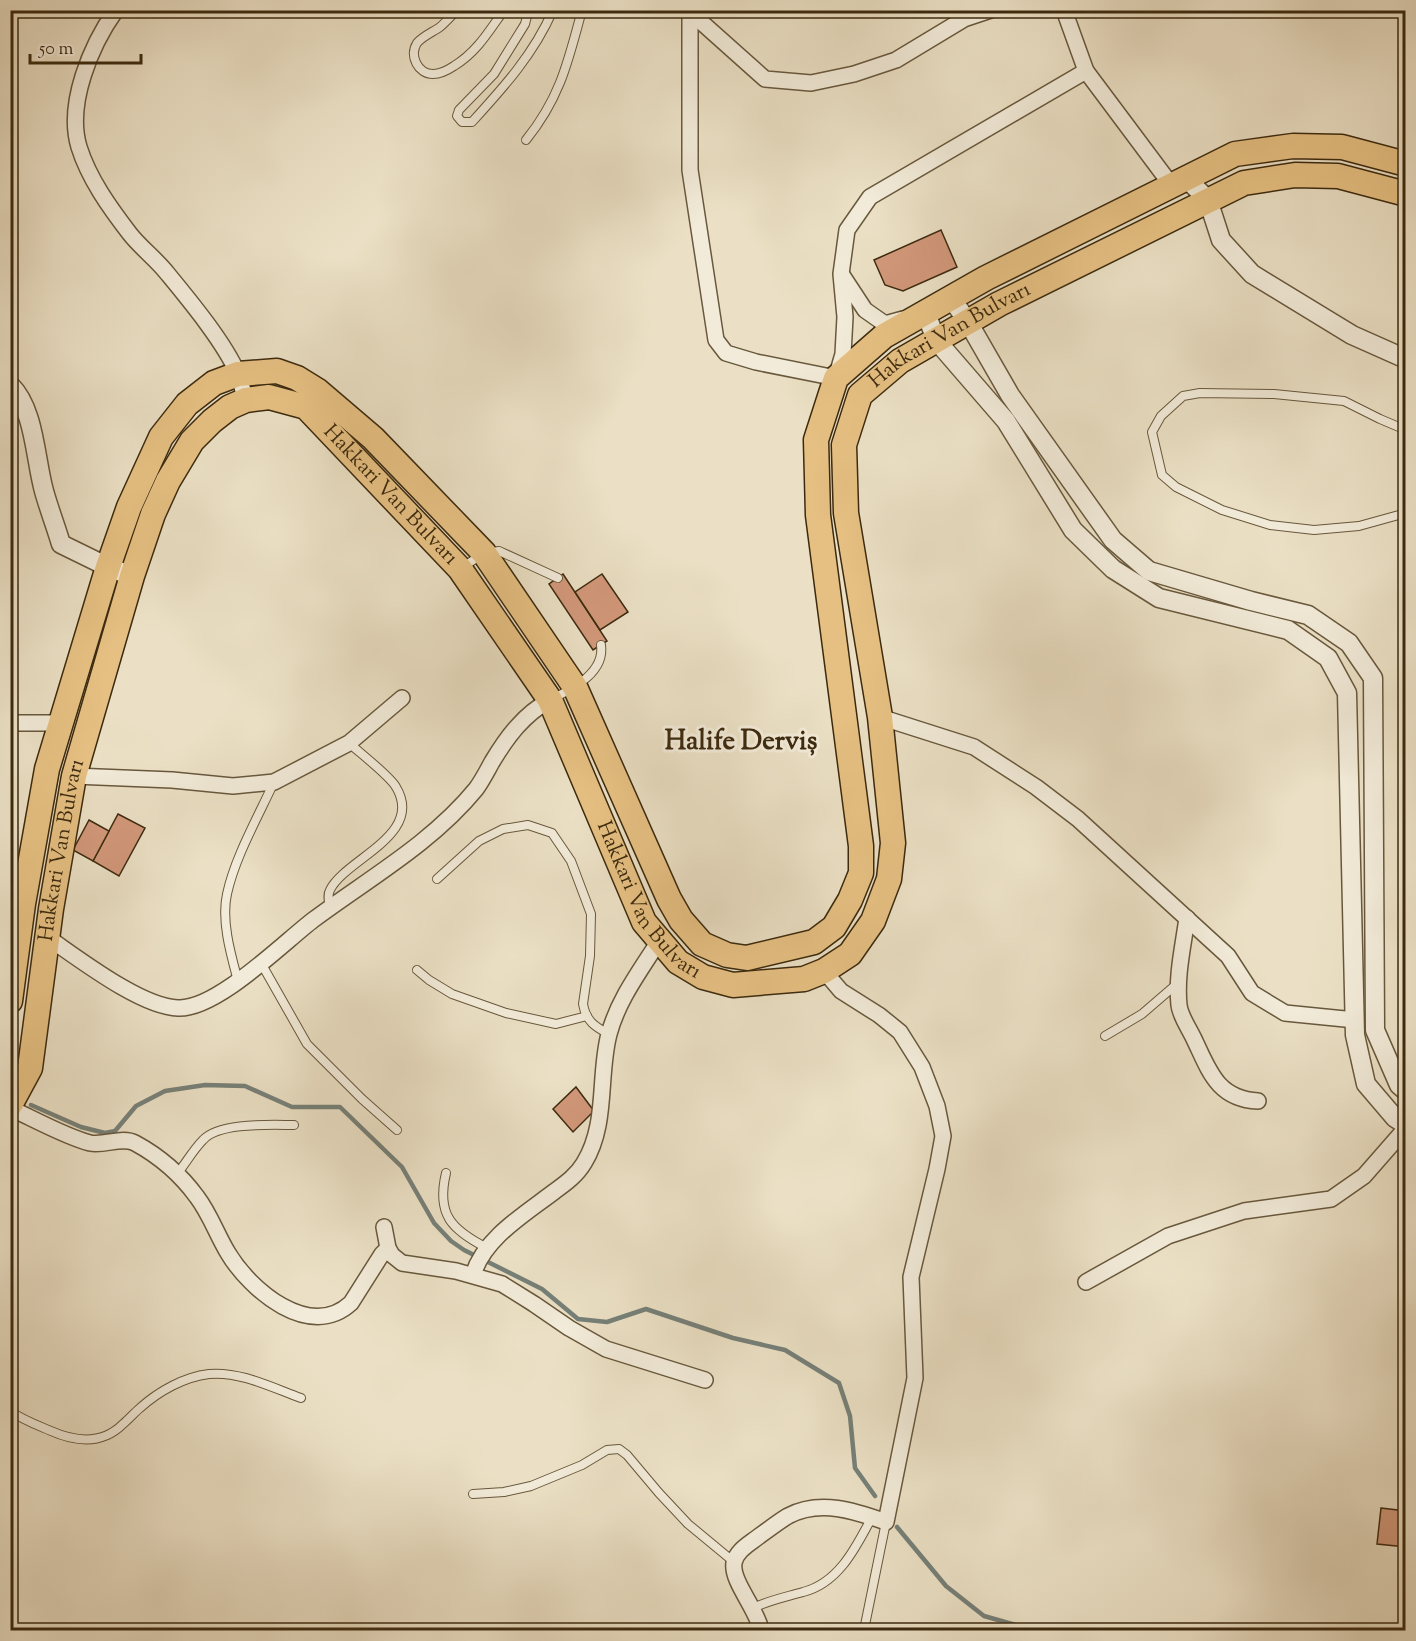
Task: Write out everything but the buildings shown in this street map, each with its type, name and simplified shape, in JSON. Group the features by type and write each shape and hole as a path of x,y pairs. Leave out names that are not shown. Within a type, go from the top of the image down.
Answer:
{"main road":[{"name":"Hakkari Van Bulvarı","path":"10,1001 23,904 47,769 108,567 129,507 161,437 187,404 214,383 238,374 278,371 297,378 318,391 373,438 484,553 575,687 669,899 681,920 702,944 727,955 747,958 814,942 834,927 850,900 861,873 861,846 818,514 816,440 836,378 884,336 986,278 1236,154 1293,146 1342,147 1406,164"},
{"name":"Hakkari Van Bulvarı","path":"10,1106 30,1068 47,937 74,776 132,576 160,498 192,441 230,407 246,400 269,397 306,407 459,569 550,700 644,922 678,962 703,977 733,985 804,979 824,971 850,954 873,921 890,879 892,843 879,717 846,513 844,445 860,395 900,361 1009,299 1244,183 1295,175 1338,176 1406,194"}],"street":[{"path":"116,10 95,43 85,69 75,120 78,146 92,178 131,236 172,279 220,343 238,374 246,400"},
{"path":"690,11 765,78 810,83 854,74 896,60 964,19 991,10"},
{"path":"1064,10 1086,71 1179,182 1208,200 1221,240 1252,273 1352,335 1406,359"},
{"path":"690,11 690,170 716,340 726,353 836,378 843,354 845,317 840,274 847,230 870,197 1086,71"},
{"path":"840,274 865,310 885,324 926,313 936,340 1006,421 1073,530 1113,569 1159,598 1288,630 1328,658 1347,693 1355,1035 1366,1084 1395,1118 1406,1127 1364,1176 1331,1199 1244,1212 1168,1236 1086,1282"},
{"path":"951,298 968,322 1010,395 1113,540 1149,571 1308,615 1349,643 1373,678 1375,1030 1398,1085 1406,1091"},
{"path":"10,385 24,407 32,431 44,491 61,544 132,576"},
{"path":"74,776 172,780 233,786 274,782 349,742 402,698"},
{"path":"47,937 115,983 167,1007 186,1008 201,1003 238,981 439,826 477,789 515,728 534,708 550,700"},
{"path":"879,717 974,747 1027,781 1078,819 1228,956 1252,993 1285,1013 1354,1020"},
{"path":"10,723 61,723"},
{"path":"1187,918 1179,982 1179,1007 1205,1067 1227,1093 1247,1101 1258,1101"},
{"path":"384,1227 388,1248 397,1260 408,1264 438,1267 480,1260 502,1233 571,1179 585,1162 600,1114 605,1053 609,1034 624,997 659,941"},
{"path":"761,1630 753,1608 734,1574 734,1562 742,1548 789,1516 807,1510 840,1508 879,1520 915,1378 911,1277 943,1136 938,1106 922,1066 900,1032 879,1015 841,991 824,971"},
{"path":"10,1106 84,1141 99,1144 131,1141 177,1174 207,1211 220,1239 237,1266 260,1290 294,1311 314,1317 323,1317 345,1309 388,1248"},
{"path":"480,1260 501,1284 606,1349 705,1380"}],"lane":[{"path":"457,10 416,45 414,57 424,72 441,73 465,58 482,42 504,10"},
{"path":"525,10 525,24 505,58 494,74 459,110 458,116 462,122 472,122 519,68 540,37 553,10"},
{"path":"526,140 545,115 560,85 582,10"},
{"path":"1406,430 1344,400 1274,394 1200,393 1183,396 1161,416 1152,432 1162,476 1176,488 1222,510 1270,525 1314,530 1359,526 1406,513"},
{"path":"459,569 484,553 499,551 558,578"},
{"path":"550,700 575,687 599,663 601,645"},
{"path":"330,909 328,893 336,881 372,853 397,826 403,804 396,786 349,742"},
{"path":"238,981 227,939 227,895 246,840 274,782"},
{"path":"437,879 479,841 502,829 528,825 552,833 571,861 591,914 590,956 583,1004 594,1026 609,1034"},
{"path":"261,963 307,1044 397,1130"},
{"path":"417,970 452,994 506,1013 556,1024 587,1016"},
{"path":"1105,1036 1142,1014 1179,982"},
{"path":"177,1174 203,1139 215,1131 257,1126 294,1125"},
{"path":"446,1173 442,1195 446,1212 480,1260"},
{"path":"10,1411 22,1419 63,1436 89,1440 107,1436 152,1398 196,1376 217,1374 239,1376 302,1398"},
{"path":"473,1494 504,1492 531,1486 582,1465 607,1450 619,1449 627,1455 688,1524 734,1562"},
{"path":"753,1608 781,1596 804,1592 829,1578 846,1562 879,1520"},
{"path":"864,1630 879,1520"}],"waterway":[{"path":"31,1105 81,1127 105,1133 115,1131 136,1106 165,1091 205,1085 245,1086 292,1107 340,1107 402,1167 434,1223 451,1241 464,1250 542,1289 578,1319 607,1322 646,1309 733,1338 785,1350 839,1383 850,1416 855,1468 875,1496"},
{"path":"897,1527 946,1586 984,1616 1033,1630"}],"district":[{"name":"Halife Derviş","path":"741,742"}]}
